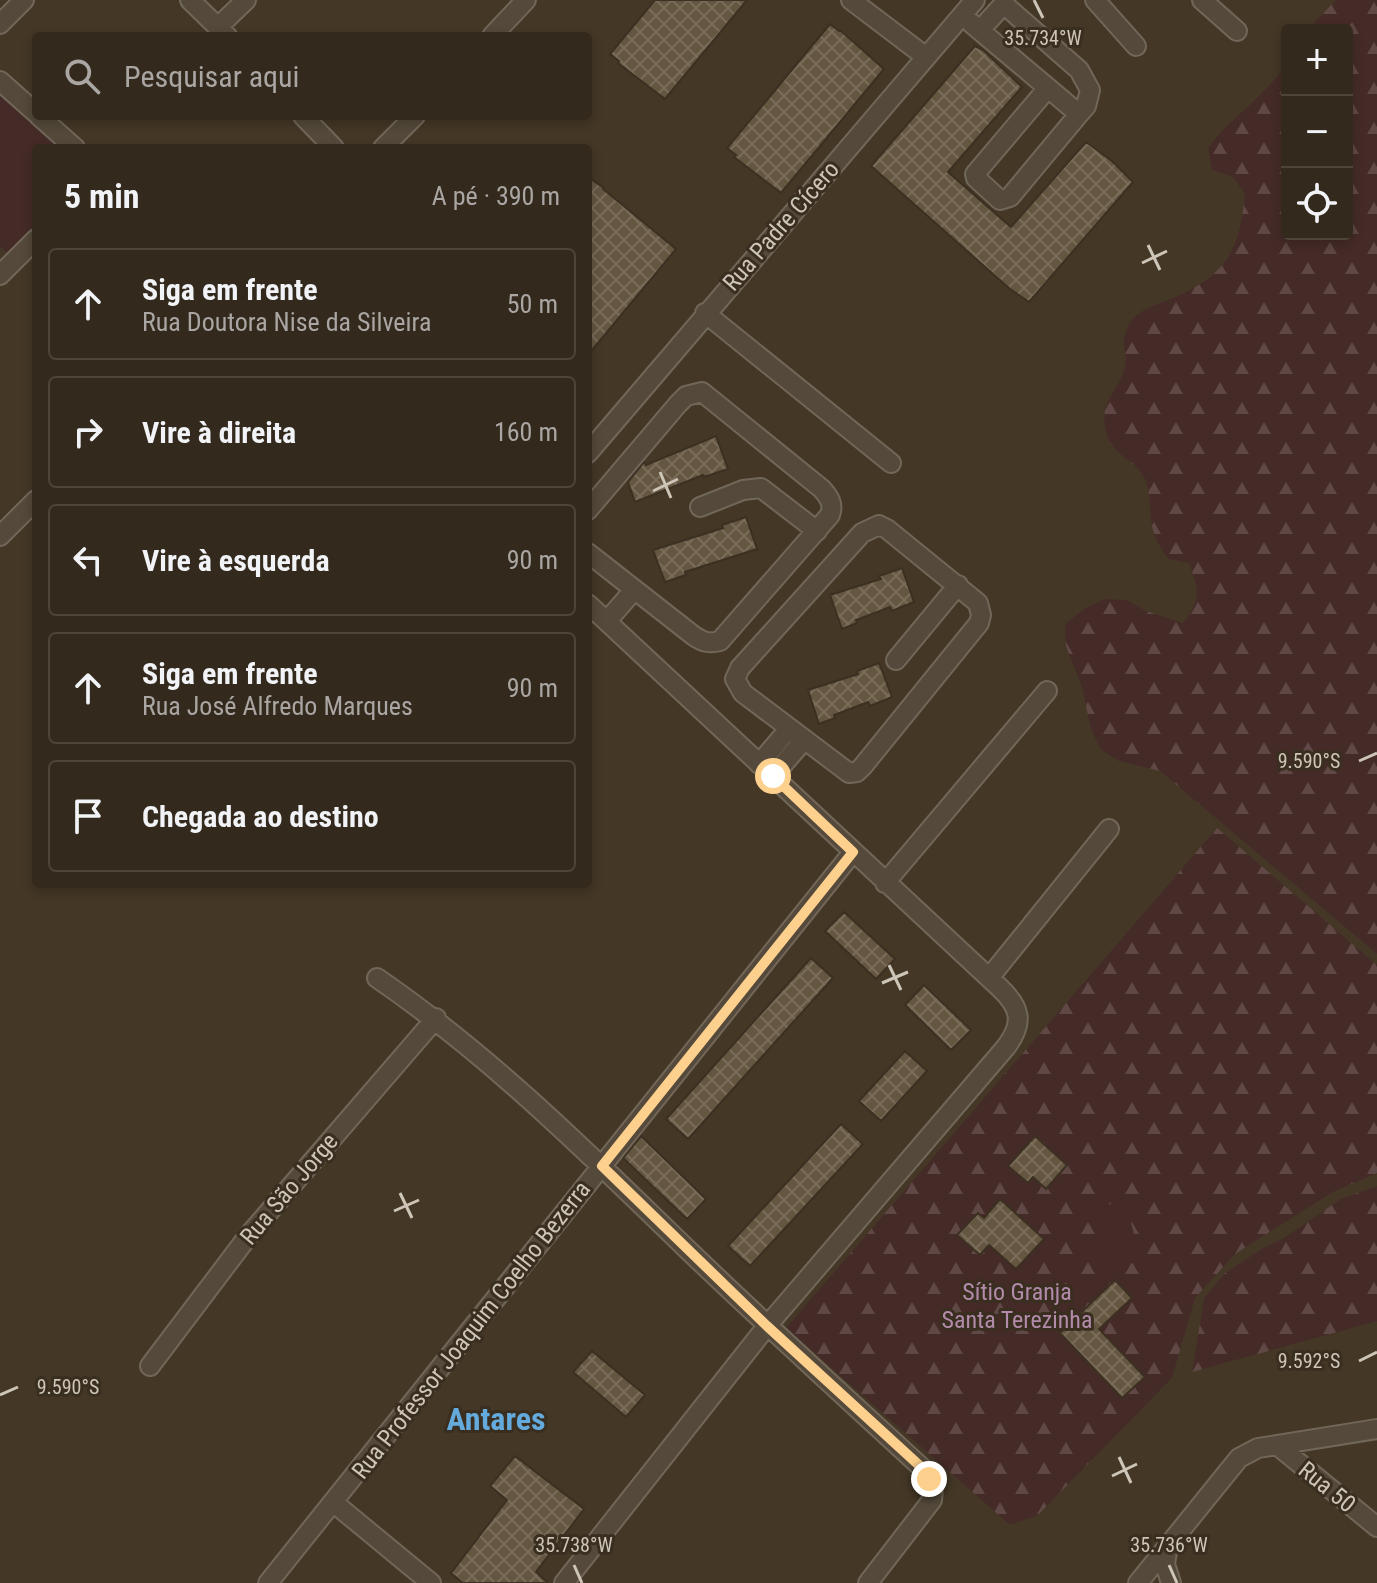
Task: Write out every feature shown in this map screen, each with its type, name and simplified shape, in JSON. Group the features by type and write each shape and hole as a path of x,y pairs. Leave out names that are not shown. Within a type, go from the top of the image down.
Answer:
{"street":[{"path":"0,24 24,0"},
{"path":"190,0 222,32 246,0"},
{"path":"496,32 526,0"},
{"path":"851,0 926,57"},
{"name":"Rua Padre Cícero","path":"592,448 975,0"},
{"path":"1095,0 1136,46"},
{"path":"1202,0 1237,31"},
{"path":"980,30 1001,7 1007,7 1079,70 1090,90 1089,98 1079,114 1010,197 1000,200 975,174 1047,89"},
{"path":"962,15 1079,114"},
{"path":"0,81 32,110"},
{"path":"44,120 71,144"},
{"path":"307,120 330,144"},
{"path":"387,144 411,120"},
{"path":"0,275 32,243"},
{"path":"705,313 891,463"},
{"path":"592,505 678,404 686,396 702,392 828,496 833,509 720,641 703,642 592,556"},
{"path":"700,507 743,490 761,488 817,531"},
{"path":"0,536 32,504"},
{"path":"879,525 958,585 978,603 979,623 857,772 849,773 842,769 796,734 743,693 735,679 740,668 862,533 879,525"},
{"path":"896,660 958,585"},
{"path":"607,621 634,590"},
{"path":"564,1583 767,1326 1006,1047 1017,1032 1018,1014 1013,1000 592,608"},
{"path":"885,883 1047,691"},
{"path":"766,770 796,734"},
{"path":"989,978 1109,829"},
{"name":"Rua Professor Joaquim Coelho Bezerra","path":"268,1583 853,852"},
{"path":"377,978 436,1018 602,1166 767,1326 921,1467 933,1487 932,1500 868,1583"},
{"name":"Rua São Jorge","path":"150,1366 249,1235 436,1018"},
{"path":"1138,1583 1239,1458 1258,1448 1377,1429"},
{"name":"Rua 50","path":"1277,1445 1377,1527"},
{"path":"334,1503 431,1583"},
{"path":"1168,1545 1165,1564 1171,1583"}],"green space":[{"path":"1336,0 1377,0 1377,954 1160,771 1119,761 1101,750 1091,729 1082,687 1066,646 1065,624 1104,599 1127,600 1146,611 1183,623 1196,600 1197,588 1189,563 1168,559 1155,536 1145,479 1111,445 1107,437 1105,410 1125,366 1124,337 1131,321 1148,308 1200,284 1224,263 1232,250 1245,194 1233,177 1212,170 1208,148 1281,72 1281,240 1353,240 1353,24 1313,24"},
{"path":"0,85 32,113 32,120 41,120 68,144 32,144 32,242 14,260 0,246"},
{"name":"Sítio Granja Santa Terezinha","path":"1217,828 1377,965 1377,1173 1333,1192 1235,1254 1195,1298 1172,1378 1038,1515 1010,1525 786,1328"},
{"path":"1377,1186 1377,1321 1192,1372 1204,1298 1225,1273 1341,1199"},
{"path":"1125,1200 1141,1261 1105,1270 1089,1210"}],"building":[{"path":"655,0 747,0 665,99 610,54"},
{"path":"830,24 884,69 781,193 734,157 736,155 727,148"},
{"path":"975,46 1022,87 948,172 1011,227 1086,142 1133,182 1029,302 1010,289 871,166"},
{"path":"592,180 676,249 592,350"},
{"path":"716,436 728,469 703,475 635,502 628,482 644,462 646,465"},
{"path":"746,517 757,549 685,572 686,575 665,582 653,550 723,528 722,525"},
{"path":"902,568 914,602 892,611 890,607 842,629 830,595 881,579 879,576"},
{"path":"879,663 892,697 870,706 868,702 819,724 808,690 858,674 857,671"},
{"path":"844,912 895,959 876,979 825,931"},
{"path":"811,958 833,978 688,1139 666,1119"},
{"path":"924,985 971,1030 951,1050 905,1005"},
{"path":"905,1051 927,1071 881,1121 859,1101"},
{"path":"841,1124 863,1144 750,1266 728,1246"},
{"path":"641,1136 706,1199 687,1219 623,1158"},
{"path":"1035,1136 1067,1165 1046,1189 1033,1177 1028,1183 1008,1166"},
{"path":"1000,1199 1044,1239 1016,1269 989,1245 980,1255 957,1235 978,1213 984,1218"},
{"path":"1115,1280 1132,1298 1099,1329 1145,1377 1122,1398 1060,1333"},
{"path":"592,1351 645,1395 626,1417 573,1372"},
{"path":"515,1456 584,1509 536,1572 548,1583 463,1583 451,1573 507,1500 490,1486"}],"district":[{"name":"Antares","path":"496,1419"}],"route":[{"path":"773,776 853,852 602,1166 767,1326 921,1467 929,1479"}]}
